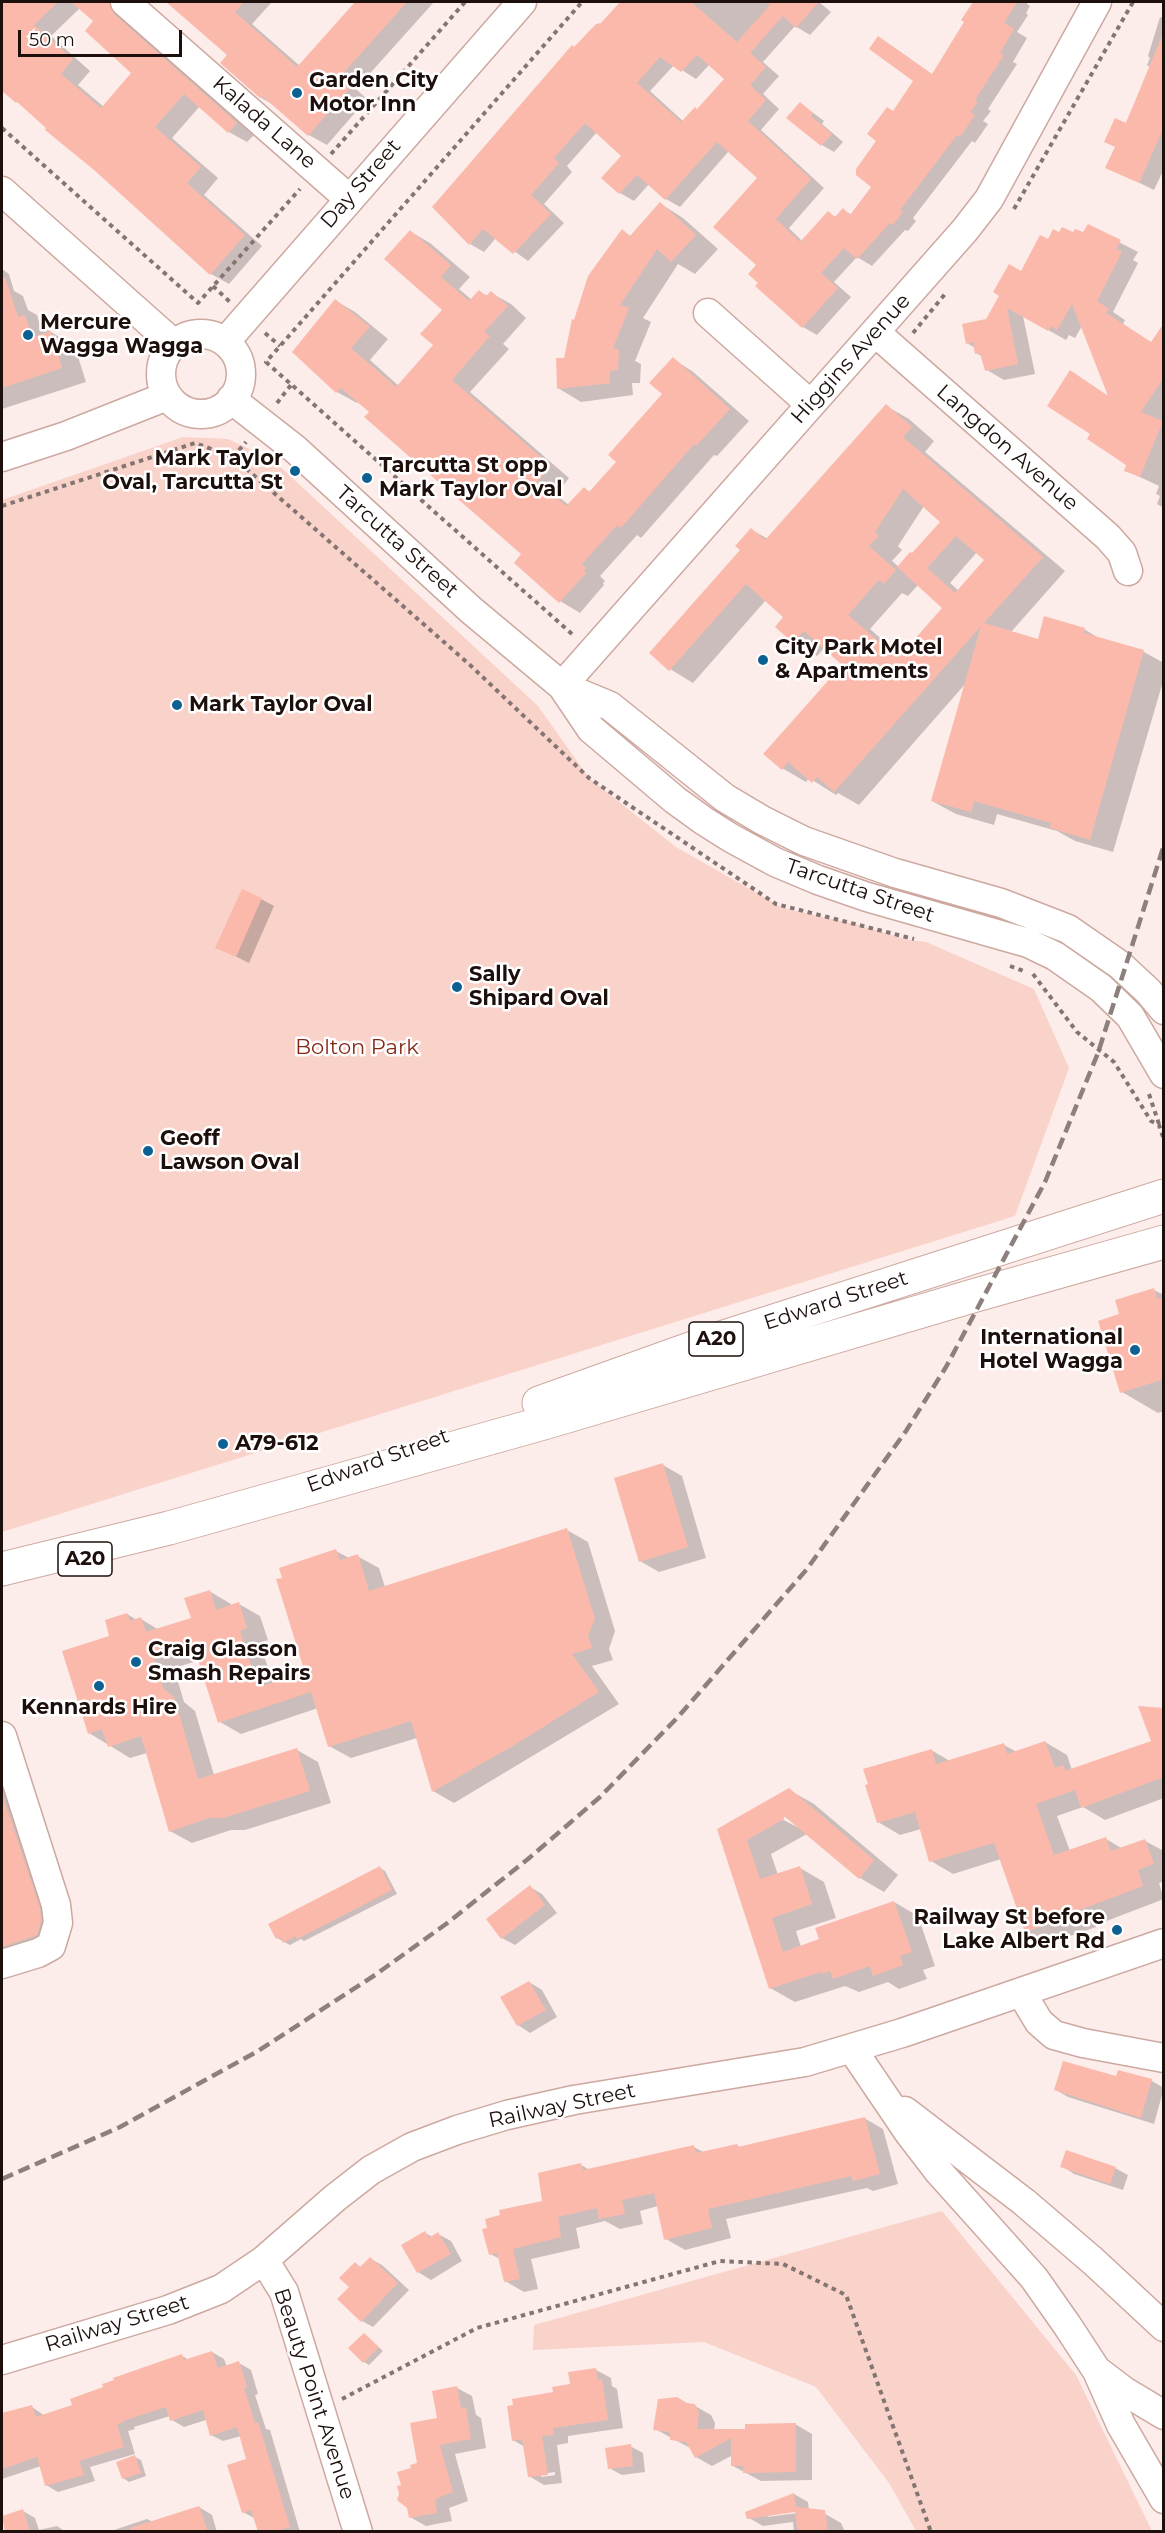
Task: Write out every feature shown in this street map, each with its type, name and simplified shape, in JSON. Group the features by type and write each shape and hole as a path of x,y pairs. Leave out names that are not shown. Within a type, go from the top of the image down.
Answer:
{"highway":[{"name":"Edward Street","path":"275,1498 718,1339 1164,1196"},
{"name":"Edward Street","path":"2,1569 169,1528 547,1422 965,1298 1164,1242"},
{"name":"Edward Street","path":"2,1591 169,1528"}],"street":[{"name":"Kalada Lane","path":"125,2 348,198"},
{"name":"Day Street","path":"225,342 348,198 522,2"},
{"name":"Higgins Avenue","path":"562,687 965,230 988,199 1097,2"},
{"path":"2,191 174,344"},
{"path":"708,313 810,404"},
{"name":"Langdon Avenue","path":"876,333 1108,537 1122,553 1128,572"},
{"path":"193,334 215,336 225,342 236,357 240,375 238,388 231,399 222,407 211,412 199,413 186,411 168,396 161,375 167,353 174,344 193,334"},
{"path":"2,457 168,396"},
{"name":"Tarcutta Street","path":"231,399 295,449 471,610 562,687 591,729 675,800 731,838 818,880 867,897 1028,943 1055,956 1101,988 1130,1016 1154,1080"},
{"name":"Tarcutta Street","path":"562,687 610,706 657,746 725,798 804,842 895,873 1001,903 1068,929 1120,965 1148,991 1164,1010"},
{"path":"639,769 657,746"},
{"path":"675,800 694,775"},
{"path":"2,1736 56,1905 58,1923 51,1946 38,1953 2,1964"},
{"name":"Railway Street","path":"2,2360 196,2300 242,2276 264,2260 371,2170 412,2147 457,2130 507,2115 574,2100 806,2062 852,2049 1164,1943"},
{"path":"1021,1992 1039,2022 1054,2035 1083,2043 1164,2058"},
{"path":"852,2049 939,2172 1034,2278 1097,2371 1121,2425 1164,2499"},
{"path":"881,2092 1024,2202 1159,2317"},
{"name":"Beauty Point Avenue","path":"264,2260 284,2292 358,2532"},
{"path":"1097,2371 1139,2402 1164,2415"}],"path":[{"path":"2,128 198,303 465,2"},
{"path":"572,634 266,362 582,2"},
{"path":"213,286 223,296"},
{"path":"270,337 280,346"},
{"path":"282,395 291,385"},
{"path":"2,506 195,443 233,457 244,444"},
{"path":"1034,975 1047,980"},
{"path":"1154,1080 1159,1125"},
{"path":"321,2410 477,2328 720,2261 783,2264 846,2295 931,2532"}],"green space":[{"name":"Bolton Park","path":"183,437 228,439 273,460 538,706 589,778 676,847 783,908 859,925 908,940 926,942 1034,989 1069,1068 1015,1216 2,1532 2,500"},
{"path":"942,2211 1076,2375 1152,2531 916,2531 889,2483 816,2387 704,2342 533,2350 534,2325"}],"building":[{"path":"2,2 58,2 34,25 73,59 61,74 101,108 131,73 85,31 93,21 71,2 109,2 114,14 237,123 228,133 184,94 155,127 201,167 187,183 245,235 210,275 2,91"},
{"path":"166,2 244,2 235,12 297,67 355,2 407,2 339,78 350,88 308,136 220,63 227,55"},
{"path":"620,2 691,2 737,42 770,5 766,2 819,2 796,28 783,16 750,53 766,67 750,85 766,100 748,121 811,179 776,219 800,242 828,211 835,217 843,208 850,215 871,187 856,175 856,169 876,141 867,134 887,107 893,111 913,81 869,49 878,36 932,74 964,22 961,20 973,2 1017,2 1004,23 1014,29 1000,53 1004,55 975,100 978,102 970,112 975,115 960,137 957,135 900,210 903,212 893,225 890,223 857,259 844,248 821,273 838,288 802,328 755,286 758,283 748,274 756,265 713,227 757,178 717,142 665,200 637,175 619,194 601,178 621,156 585,123 554,158 559,163 531,195 551,214 513,254 483,229 469,245 432,207 572,45 574,47 596,24 601,23","holes":["697,55 724,79 697,109 695,107 681,122 637,83 660,57 681,72"]},
{"path":"1164,31 1164,127 1139,183 1105,168 1115,147 1104,142 1115,118 1126,123"},
{"path":"800,102 813,113 811,116 832,134 821,146 786,118"},
{"path":"660,202 696,235 671,262 657,249 620,305 629,308 613,348 619,350 618,370 610,371 610,383 557,389 556,358 564,358 572,319 574,320 588,276 622,229 630,236"},
{"path":"1088,224 1121,240 1116,249 1122,252 1097,301 1109,309 1106,313 1151,342 1164,323 1164,377 1141,412 1163,421 1140,477 1124,471 1126,465 1087,439 1090,434 1047,406 1070,370 1108,396 1072,304 1057,330 1051,326 1048,331 1007,308 1018,364 985,371 980,353 975,354 973,342 966,344 962,324 986,319 999,296 993,292 1009,264 1021,271 1040,235 1048,239 1053,229 1059,232 1062,227 1073,232 1075,229 1083,232"},
{"path":"410,230 451,265 441,277 469,301 479,290 486,296 491,291 508,306 484,332 490,336 452,380 551,466 537,482 566,506 584,487 589,492 616,462 608,455 662,394 649,383 673,357 730,409 696,446 694,444 621,528 617,525 582,564 586,568 584,571 586,573 559,603 514,563 521,554 364,417 369,412 341,388 336,393 292,352 335,299 370,327 351,348 396,387 433,345 420,334 442,310 384,259"},
{"path":"5,277 18,317 25,315 32,337 51,331 62,368 2,388 2,278"},
{"path":"886,404 912,427 903,437 1043,557 984,623 1038,639 1044,616 1085,628 1084,633 1144,650 1090,840 1050,828 1051,823 974,801 971,812 931,801 981,626 834,792 817,777 812,783 788,762 782,770 763,754 842,665 804,631 793,643 775,627 783,617 746,584 669,671 649,653 740,550 735,546 751,528 765,540","holes":["903,489 940,522 897,567 942,608 898,658 848,615 879,580 884,584 896,570 869,546 879,536 875,532","956,536 984,560 955,593 927,568"]},
{"path":"242,889 262,898 236,957 215,948"},
{"name":"International Hotel Wagga","path":"1154,1288 1157,1299 1164,1297 1164,1379 1120,1393 1098,1321 1119,1314 1115,1300"},
{"path":"663,1463 688,1547 639,1562 614,1478"},
{"path":"567,1528 595,1619 588,1636 592,1648 572,1654 599,1692 516,1744 432,1792 411,1721 328,1747 311,1692 218,1723 193,1644 153,1656 163,1688 174,1697 198,1779 297,1748 310,1791 223,1818 209,1818 169,1832 141,1736 108,1747 102,1729 88,1734 62,1651 109,1636 105,1620 127,1613 130,1621 141,1617 146,1632 191,1618 184,1598 210,1590 216,1610 239,1602 247,1628 240,1631 258,1687 305,1673 276,1579 282,1578 279,1568 336,1549 340,1560 358,1554 369,1591"},
{"path":"1138,1706 1164,1708 1164,1777 1081,1808 1075,1790 1036,1804 1054,1855 1106,1837 1111,1851 1145,1839 1154,1864 1138,1870 1143,1886 1074,1912 1075,1915 1025,1932 994,1843 929,1862 915,1812 877,1823 865,1785 868,1784 863,1769 932,1749 936,1764 1004,1743 1007,1754 1045,1741 1055,1768 1063,1765 1065,1771 1151,1741"},
{"path":"789,1788 874,1860 859,1879 784,1816 784,1819 747,1840 760,1879 800,1866 812,1904 772,1918 783,1952 819,1939 815,1928 894,1901 912,1952 900,1956 903,1965 873,1976 870,1966 833,1979 830,1971 822,1974 821,1972 769,1989 717,1829"},
{"path":"2,1794 40,1908 41,1921 37,1935 2,1947"},
{"path":"380,1866 392,1890 297,1939 296,1936 283,1943 280,1937 276,1939 268,1924"},
{"path":"530,1885 545,1905 501,1939 486,1919"},
{"path":"529,1981 546,2010 517,2026 500,1997"},
{"path":"1063,2061 1116,2076 1118,2070 1152,2079 1141,2118 1054,2090"},
{"path":"865,2117 880,2174 853,2181 851,2176 708,2209 712,2228 664,2240 654,2193 622,2200 625,2214 599,2219 597,2208 558,2217 561,2237 513,2249 520,2279 504,2282 497,2253 489,2255 482,2229 487,2228 485,2219 500,2215 499,2210 542,2201 538,2173 581,2163 583,2170 694,2145 696,2153 737,2144 738,2147"},
{"path":"1066,2150 1116,2167 1110,2184 1060,2167"},
{"path":"425,2231 429,2238 438,2232 451,2254 417,2273 401,2245"},
{"path":"370,2257 398,2283 361,2322 337,2299 349,2287 339,2278 355,2262 360,2267"},
{"path":"364,2333 379,2347 363,2363 348,2348"},
{"path":"212,2351 218,2368 239,2361 247,2387 244,2388 255,2423 258,2422 290,2527 273,2532 258,2532 251,2510 242,2513 227,2465 246,2459 237,2427 210,2436 203,2410 170,2421 166,2407 123,2421 117,2425 124,2447 79,2461 84,2475 45,2486 37,2457 2,2469 2,2413 32,2405 36,2417 72,2405 70,2399 103,2387 102,2384 114,2380 113,2378 182,2354 184,2360"},
{"path":"596,2368 598,2380 602,2379 608,2420 553,2428 554,2435 542,2436 548,2475 528,2477 522,2439 512,2441 507,2406 513,2405 512,2399 553,2392 552,2387 570,2384 568,2372"},
{"path":"457,2386 461,2408 466,2407 471,2439 440,2445 453,2492 435,2499 437,2513 409,2518 407,2508 397,2500 399,2494 397,2486 401,2485 397,2472 411,2468 410,2465 417,2463 410,2423 437,2418 432,2391"},
{"path":"677,2397 687,2403 695,2404 699,2413 697,2429 745,2429 745,2424 796,2423 796,2472 743,2473 743,2466 731,2466 731,2438 695,2458 686,2442 670,2440 670,2432 653,2430 658,2399"},
{"path":"631,2444 633,2466 608,2469 605,2448"},
{"path":"135,2455 141,2473 122,2479 116,2462"},
{"path":"794,2493 796,2507 825,2510 828,2532 798,2532 795,2512 747,2519 745,2512"},
{"path":"199,2506 208,2532 131,2532 130,2528"},
{"path":"23,2509 30,2532 5,2532 2,2516"}],"railway":[{"path":"2,2179 120,2127 258,2051 375,1975 446,1924 528,1859 600,1797 678,1717 807,1569 906,1431 946,1367 1045,1182 1098,1053 1164,845"}],"place":[{"name":"Garden City Motor Inn","path":"297,93"},
{"name":"Mercure Wagga Wagga","path":"28,335"},
{"name":"Mark Taylor Oval, Tarcutta St","path":"295,471"},
{"name":"Tarcutta St opp Mark Taylor Oval","path":"367,478"},
{"name":"City Park Motel & Apartments","path":"763,660"},
{"name":"Mark Taylor Oval","path":"177,705"},
{"name":"Sally Shipard Oval","path":"457,987"},
{"name":"Geoff Lawson Oval","path":"148,1151"},
{"name":"International Hotel Wagga","path":"1135,1350"},
{"name":"A79-612","path":"223,1444"},
{"name":"Craig Glasson Smash Repairs","path":"136,1662"},
{"name":"Kennards Hire","path":"99,1686"},
{"name":"Railway St before Lake Albert Rd","path":"1117,1930"}]}
